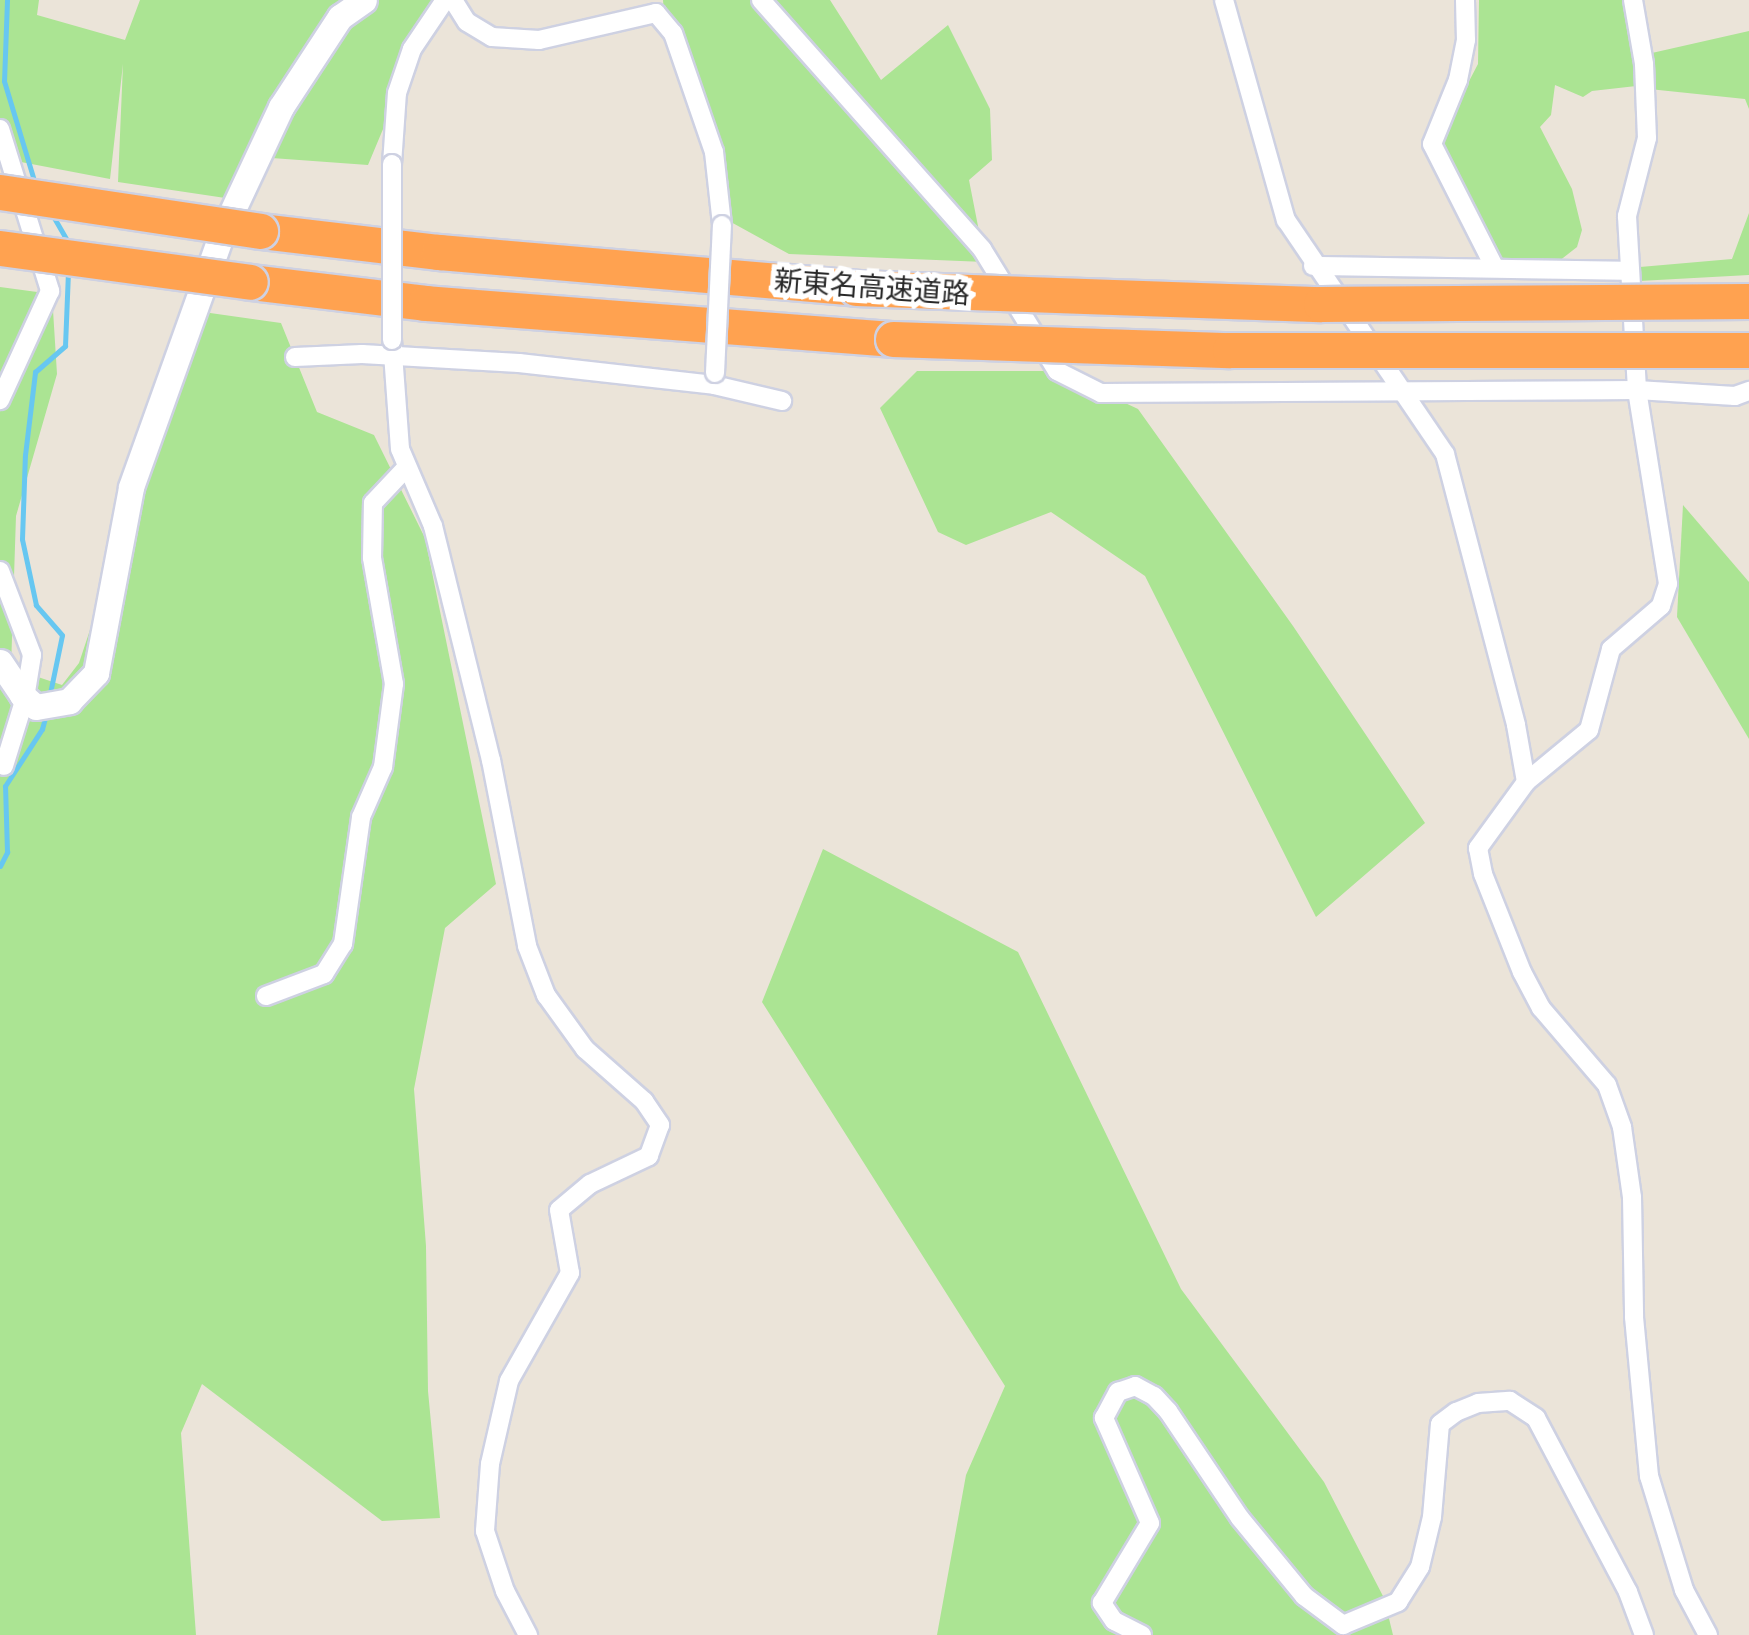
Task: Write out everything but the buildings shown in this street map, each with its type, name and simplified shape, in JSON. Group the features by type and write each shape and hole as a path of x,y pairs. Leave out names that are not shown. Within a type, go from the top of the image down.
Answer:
{"highway":[{"name":"新東名高速道路","path":"0,192 260,231 439,252 856,288 1321,304 1749,301"},
{"name":"新東名高速道路","path":"0,248 426,303 894,339 1230,350 1749,350"}],"street":[{"path":"31,702 69,701 96,672 131,487 222,233 281,107 340,18 364,0"},
{"path":"444,0 412,50 397,94 392,164 392,348 404,469 420,490 433,526 491,760 527,946 546,995 585,1049 644,1101 660,1125 649,1156 590,1184 559,1210 570,1273 510,1382 490,1464 486,1531 505,1591 528,1635"},
{"path":"453,0 467,22 492,37 539,40 656,13 673,33 714,152 722,225 714,379"},
{"path":"761,0 982,249 1057,371 1100,394 1637,390 1736,396 1749,392"},
{"path":"1224,0 1270,176 1286,220 1313,266 1444,454 1516,725 1526,782"},
{"path":"1465,0 1466,40 1458,80 1432,144 1495,268"},
{"path":"1633,0 1644,64 1647,138 1627,216 1637,390 1668,584 1661,606 1611,649 1589,730 1526,782 1478,848 1483,874 1541,1008 1606,1085 1622,1127 1632,1197 1634,1317 1649,1476 1684,1590 1708,1635"},
{"path":"0,129 50,291 0,400"},
{"path":"1313,266 1630,271"},
{"path":"295,358 392,348 714,379 782,402"},
{"path":"266,996 324,974 343,944 361,817 383,766 394,684 372,558 373,503 404,469"},
{"path":"0,570 32,655 31,702 4,766"},
{"path":"0,662 31,702"},
{"path":"1142,1635 1114,1622 1102,1603 1150,1523 1104,1418 1118,1392 1134,1386 1154,1396 1168,1411 1240,1518 1304,1596 1343,1625 1398,1602 1420,1567 1432,1518 1440,1424 1456,1412 1478,1404 1510,1401 1536,1418 1628,1592 1644,1635"}],"green space":[{"path":"0,0 39,0 37,15 125,40 140,0 437,0 368,165 258,157 232,199 118,182 123,64 110,179 0,158"},
{"path":"663,0 830,0 881,80 948,25 990,109 992,160 969,180 985,262 789,254 729,221 664,14"},
{"path":"1479,0 1630,0 1645,85 1592,91 1583,97 1555,85 1551,115 1540,127 1572,189 1582,230 1577,247 1554,265 1496,264 1438,153 1444,129 1478,64"},
{"path":"1749,31 1749,109 1745,99 1649,89 1643,55"},
{"path":"1749,213 1749,275 1639,281 1640,267 1732,259"},
{"path":"0,287 52,294 57,374 16,516 11,668 62,685 79,663 196,311 281,323 317,412 374,435 425,538 496,884 445,928 414,1089 426,1246 428,1391 440,1518 382,1521 202,1384 181,1433 196,1635 0,1635"},
{"path":"917,371 1057,371 1138,409 1293,626 1425,823 1316,917 1145,576 1051,512 966,545 938,532 880,408"},
{"path":"1683,505 1749,582 1749,739 1677,617"},
{"path":"823,849 1018,952 1181,1289 1324,1482 1384,1598 1393,1635 937,1635 966,1475 1005,1386 762,1002"}],"waterway":[{"path":"7,0 4,81 35,184"},
{"path":"53,216 70,245"},
{"path":"49,698 62,635 36,605 22,539 25,455 35,372 65,346 68,271"},
{"path":"0,866 7,852 5,786 42,729 46,714"}]}
